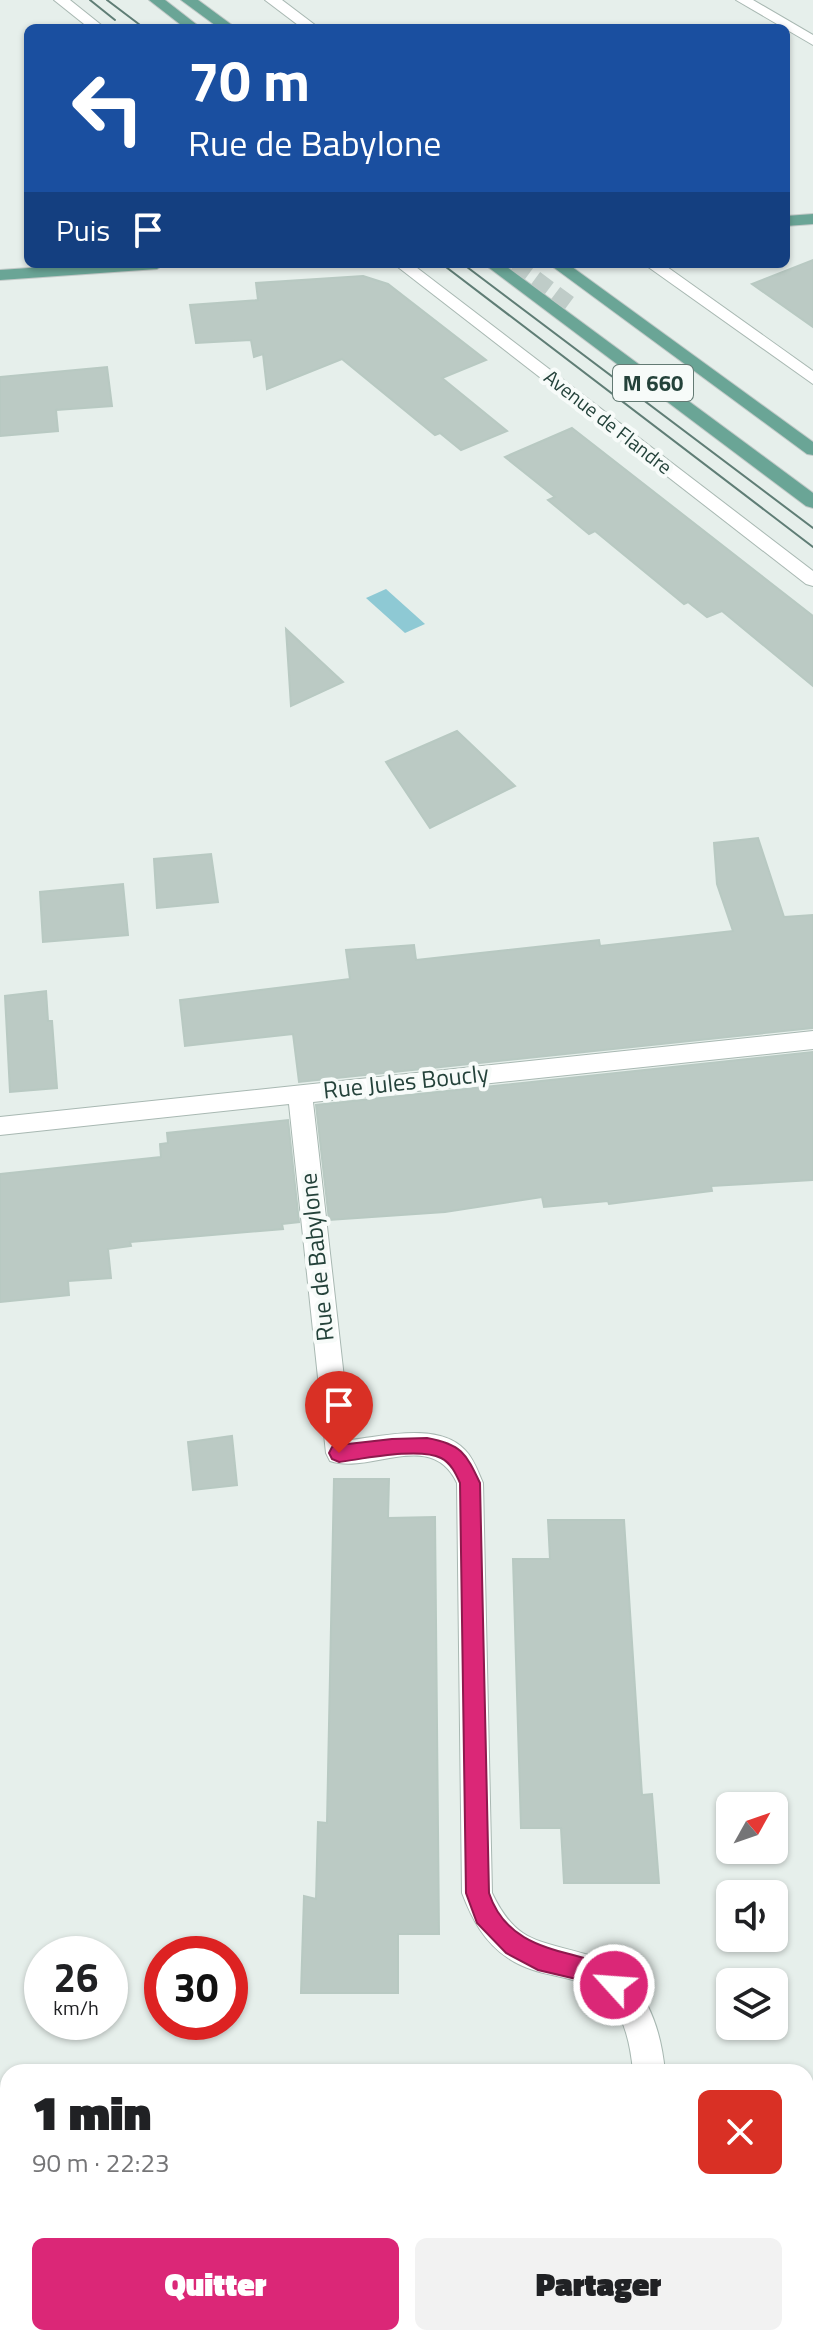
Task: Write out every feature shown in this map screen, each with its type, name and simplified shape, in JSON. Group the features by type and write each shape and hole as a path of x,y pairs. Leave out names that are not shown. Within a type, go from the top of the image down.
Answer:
{"main road":[{"path":"141,0 173,24"},
{"path":"156,0 189,24"},
{"path":"181,0 214,24"},
{"path":"188,0 223,24"},
{"path":"790,221 813,219"},
{"path":"0,275 100,268"},
{"name":"M 660","path":"497,268 813,502"},
{"name":"M 660","path":"563,268 813,450"},
{"name":"M 660","path":"813,468 580,305 813,487"}],"street":[{"path":"61,0 93,24"},
{"path":"272,0 306,24"},
{"path":"743,0 784,24"},
{"path":"790,28 813,41"},
{"name":"Avenue de Flandre","path":"407,268 813,580"},
{"path":"658,268 813,379"},
{"name":"Rue Jules Boucly","path":"0,1126 813,1040"},
{"name":"Rue de Babylone","path":"300,1093 339,1453 392,1447 446,1450 461,1463 470,1483 477,1893 485,1915 514,1945 538,1958 594,1971 614,1985 636,2011 647,2044 648,2064"}],"water":[{"path":"386,589 425,624 405,633 366,598"}],"building":[{"path":"813,260 813,327 752,284"},
{"path":"363,276 388,284 486,360 442,378 507,431 461,450 440,433 435,435 342,359 267,389 263,354 254,357 251,340 196,343 190,305 258,300 256,283"},
{"path":"107,367 112,406 56,410 58,431 0,436 0,377"},
{"path":"572,428 813,616 813,686 722,611 707,617 688,602 684,604 595,531 589,534 548,500 555,497 505,457"},
{"path":"286,629 343,682 291,706"},
{"path":"457,731 515,786 430,828 386,762"},
{"path":"758,838 784,917 813,915 813,1028 299,1082 293,1034 185,1046 180,1000 350,979 346,950 414,945 416,960 599,940 600,946 733,931 717,884 714,843"},
{"path":"211,854 218,902 157,908 154,859"},
{"path":"123,884 128,935 43,942 40,892"},
{"path":"46,991 48,1021 52,1021 57,1088 10,1092 5,996"},
{"path":"813,1052 813,1180 711,1186 712,1191 609,1204 608,1201 544,1207 542,1197 445,1212 329,1220 316,1105"},
{"path":"288,1120 299,1222 282,1224 283,1229 130,1242 131,1246 108,1249 111,1278 68,1281 69,1295 0,1302 0,1174 161,1157 160,1144 168,1143 167,1133"},
{"path":"232,1436 237,1485 193,1490 188,1442"},
{"path":"334,1479 389,1479 388,1518 435,1517 439,1934 398,1934 398,1993 301,1993 304,1896 316,1899 318,1822 327,1823"},
{"path":"548,1520 624,1520 642,1795 652,1794 659,1883 564,1883 561,1828 521,1828 513,1559 550,1559"}],"tunnel":[{"path":"520,268 573,307"}],"tram line":[{"path":"90,0 115,20"},
{"path":"107,0 139,24"},
{"path":"447,268 813,547"},
{"path":"468,268 813,528"}],"route":[{"path":"339,1453 427,1447 446,1450 461,1463 470,1483 477,1893 485,1915 514,1945 538,1958 594,1971 614,1985"}]}
